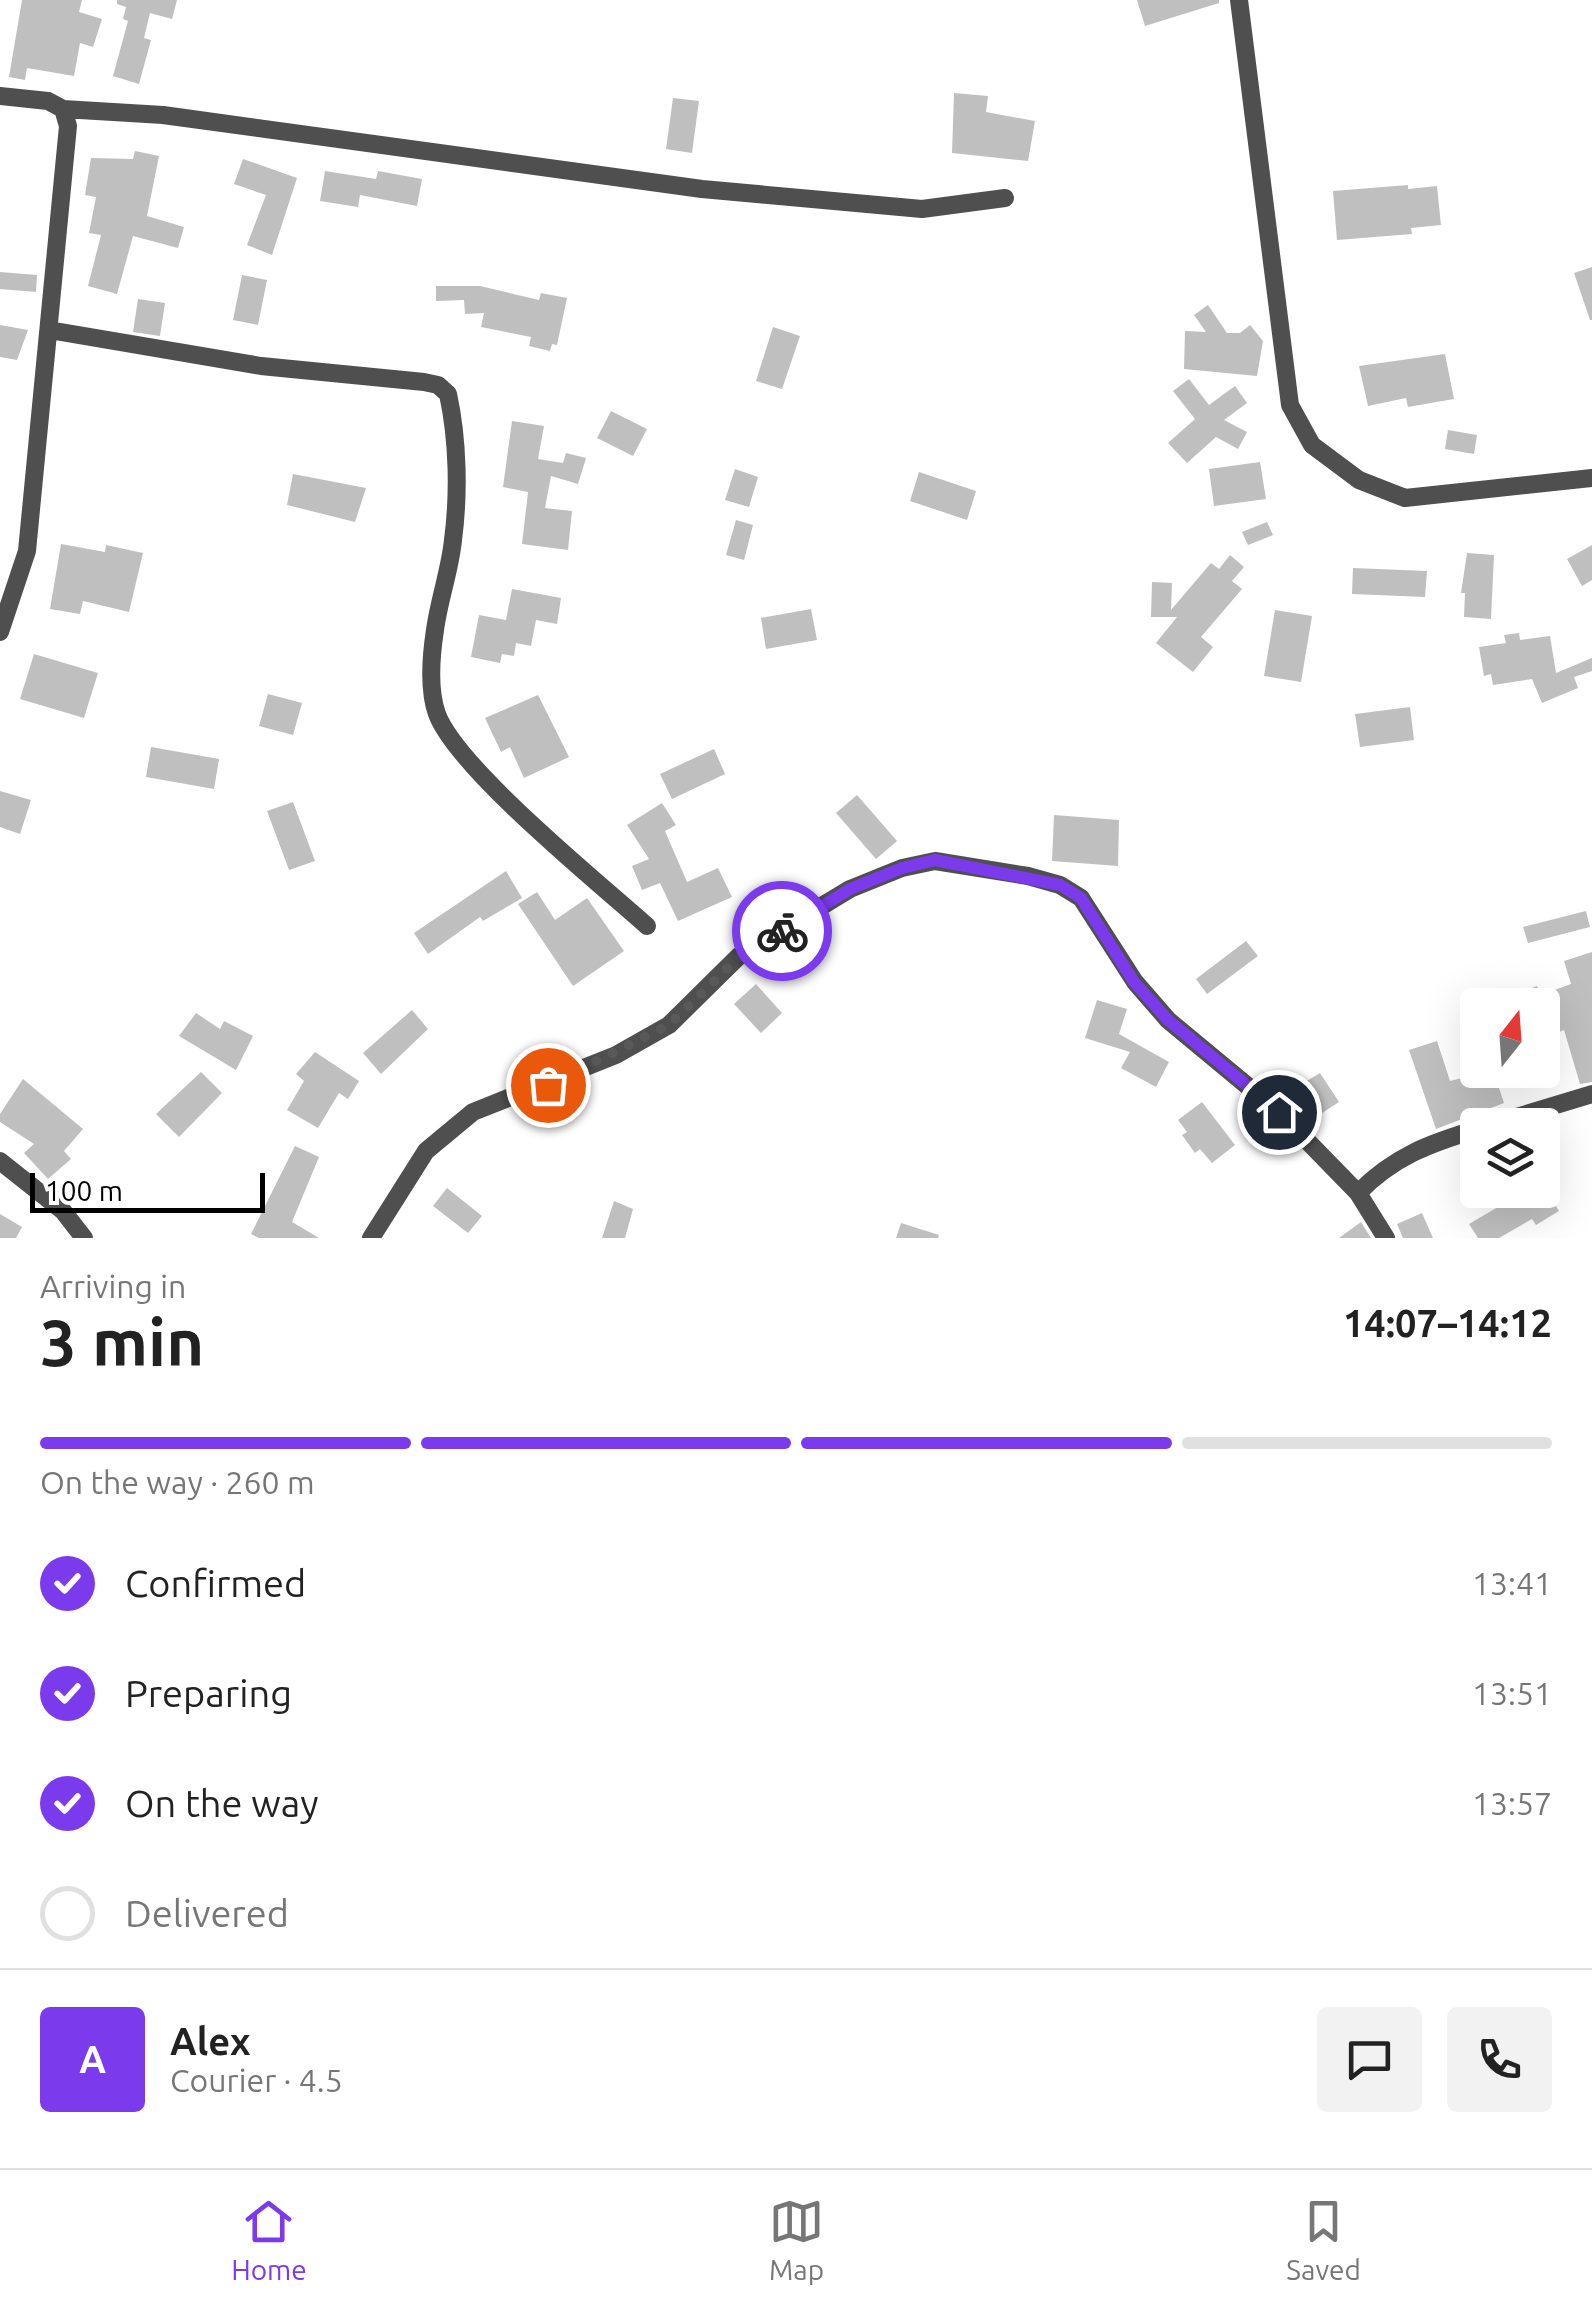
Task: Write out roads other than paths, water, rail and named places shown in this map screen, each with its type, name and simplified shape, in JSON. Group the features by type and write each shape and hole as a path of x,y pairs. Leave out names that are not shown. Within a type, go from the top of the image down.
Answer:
{"street":[{"path":"1239,0 1290,405 1312,445 1359,480 1405,498 1592,478"},
{"path":"0,96 48,101 63,108 163,116 702,189 922,209 1005,198"},
{"path":"0,632 28,551 68,126 63,108"},
{"path":"50,330 262,366 424,382 438,385 448,394 454,541 434,630 432,684 438,716 460,750 522,813 647,926"},
{"path":"372,1238 426,1151 474,1112 616,1055 669,1025 740,956 850,889 902,868 935,860 1028,876 1060,885 1081,898 1134,982 1168,1020 1279,1112 1358,1193 1386,1238"},
{"path":"1546,1108 1592,1094"},
{"path":"1358,1193 1380,1170 1422,1146 1460,1134"},
{"path":"0,1161 63,1211 84,1238"}]}
